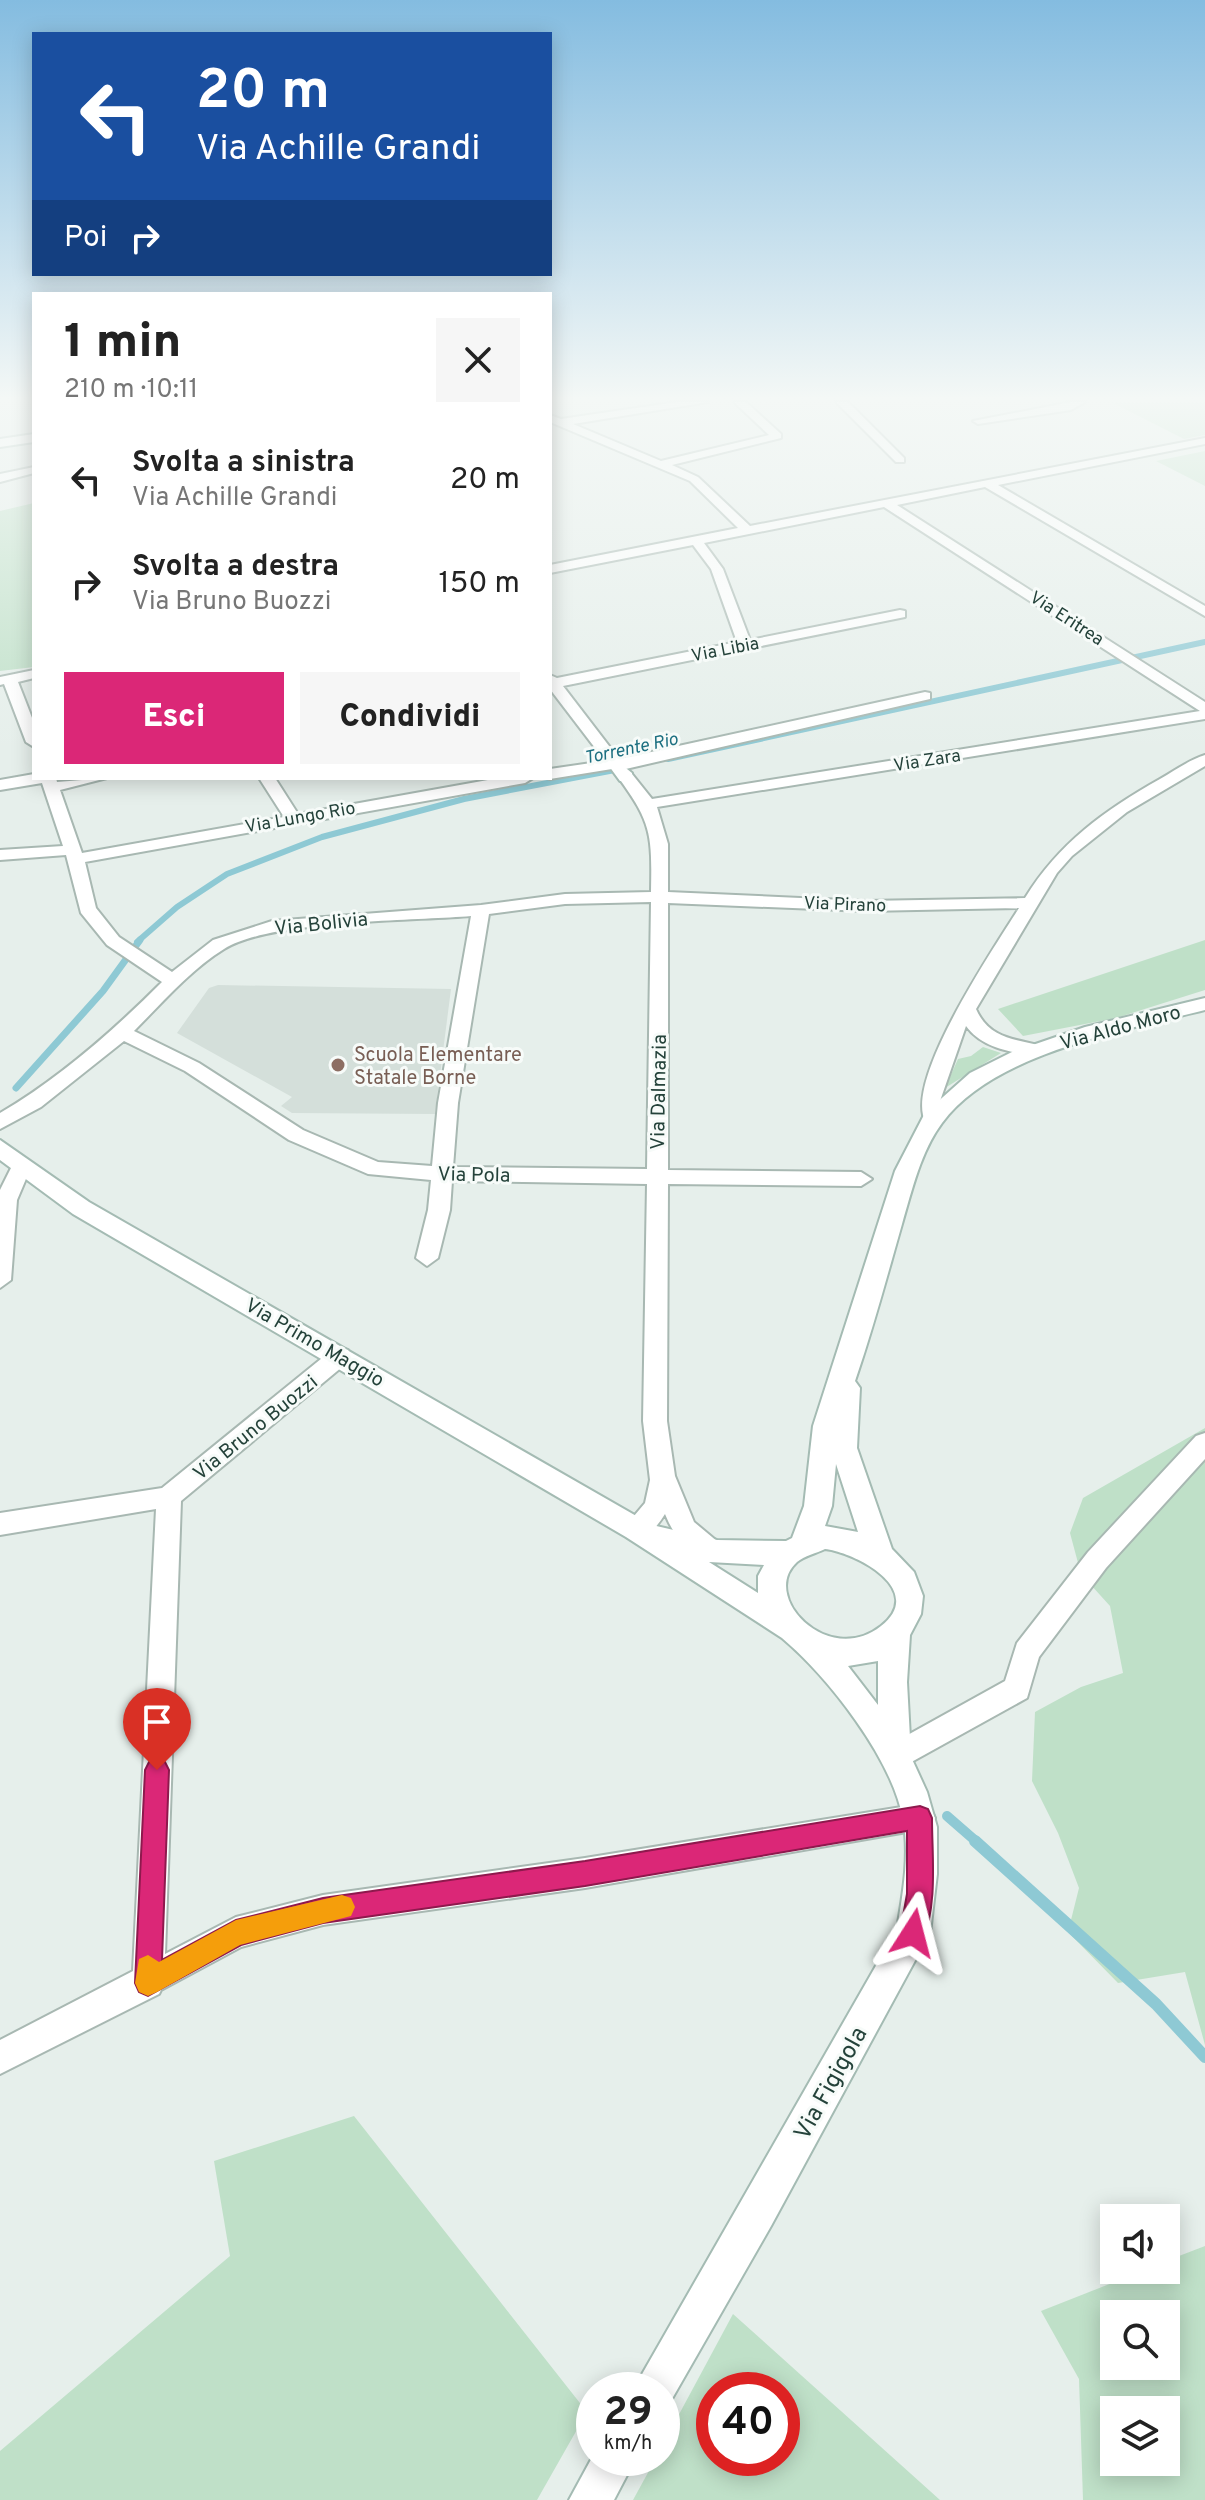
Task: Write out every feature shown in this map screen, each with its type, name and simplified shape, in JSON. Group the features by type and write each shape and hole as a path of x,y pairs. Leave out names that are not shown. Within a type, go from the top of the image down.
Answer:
{"street":[{"path":"735,519 748,531"},
{"path":"552,569 811,519"},
{"name":"Via Eritrea","path":"910,519 1205,708"},
{"path":"1047,519 1205,612"},
{"path":"696,541 717,569 745,645"},
{"name":"Via Libia","path":"552,682 900,614"},
{"path":"32,674 5,680 32,738"},
{"name":"Via Dalmazia","path":"552,683 648,804 660,844 655,1421 665,1482 684,1529 709,1550"},
{"path":"552,774 620,769 925,696"},
{"name":"Via Zara","path":"648,804 1205,715"},
{"path":"896,1756 815,1647 786,1627 774,1608 771,1588 775,1569 796,1548 818,1506 826,1426 849,1362 906,1171 933,1118 930,1101 956,1027 1057,861 1109,815 1205,760"},
{"path":"268,780 293,818"},
{"name":"Via Lungo Rio","path":"0,855 73,854 513,780"},
{"path":"0,785 48,781 73,854 87,909 113,941 173,981"},
{"name":"Via Pirano","path":"660,897 866,906 1030,903"},
{"name":"Via Bolivia","path":"0,1122 34,1102 122,1033 173,981 219,944 272,926 481,910 542,900 660,897"},
{"path":"427,1258 439,1210 448,1103 481,910"},
{"name":"Via Aldo Moro","path":"933,1118 978,1078 1036,1050 1092,1032 1205,1004"},
{"path":"967,1009 975,1028 984,1035 1013,1047 1036,1050"},
{"name":"Via Pola","path":"122,1033 192,1067 296,1135 375,1169 443,1174 861,1179"},
{"name":"Via Primo Maggio","path":"0,1147 21,1167 81,1208 636,1529 786,1627"},
{"path":"0,1280 6,1200 21,1167"},
{"name":"Via Bruno Buozzi","path":"169,1497 340,1356"},
{"path":"815,1647 837,1653 859,1652 879,1645 895,1633 904,1618 907,1600 904,1582 879,1552 854,1488 844,1448 849,1362"},
{"path":"896,1756 1017,1689 1027,1652 1097,1560 1205,1443"},
{"path":"636,1529 655,1512 665,1482"},
{"path":"0,1524 169,1497 148,1983"},
{"name":"Via Primo Maggio","path":"636,1529 709,1550 755,1555 796,1548"},
{"path":"796,1548 842,1537 879,1552"},
{"path":"895,1633 892,1682 896,1756"},
{"name":"Via Figigola","path":"665,2372 758,2213 913,1933 919,1894 920,1818 896,1756"},
{"path":"0,2058 148,1983 236,1933 323,1910 585,1873 920,1818"},
{"path":"590,2500 604,2476"}],"shaded area":[{"name":"Scuola Elementare Statale Borne","path":"218,985 451,989 435,1114 292,1113 281,1106 292,1097 177,1033 209,988"}],"green space":[{"path":"0,519 32,519 32,667 0,671"},
{"path":"1205,940 1205,990 1116,1018 1023,1036 998,1009"},
{"path":"983,1047 1001,1053 945,1088 958,1059 971,1056"},
{"path":"1205,1428 1205,2045 1185,1972 1118,1983 1068,1932 1079,1888 1058,1833 1032,1781 1035,1712 1081,1687 1123,1673 1110,1606 1081,1574 1070,1533 1083,1498"},
{"path":"354,2116 576,2398 576,2431 537,2500 0,2500 0,2451 230,2256 214,2161"},
{"path":"1205,2246 1205,2500 1083,2500 1079,2379 1041,2311 1109,2284 1180,2284 1180,2256"},
{"path":"733,2314 798,2372 702,2372"},
{"path":"800,2374 940,2500 633,2500 646,2476 680,2476 680,2413 696,2383 696,2476 800,2476"}],"waterway":[{"name":"Torrente Rio","path":"668,759 1205,642"},
{"name":"Torrente Rio","path":"137,942 177,907 227,874 322,837 464,799 620,769"},
{"name":"Torrente Rio","path":"16,1088 103,991 140,940"},
{"path":"947,1816 978,1843"},
{"path":"975,1841 1156,2004 1205,2057"}],"slow traffic":[{"path":"148,1968 148,1983 236,1933 342,1907"}],"place":[{"name":"Scuola Elementare Statale Borne","path":"338,1065"}],"route":[{"path":"157,1770 148,1983 236,1933 323,1910 585,1873 920,1818 919,1894 913,1933"}]}
